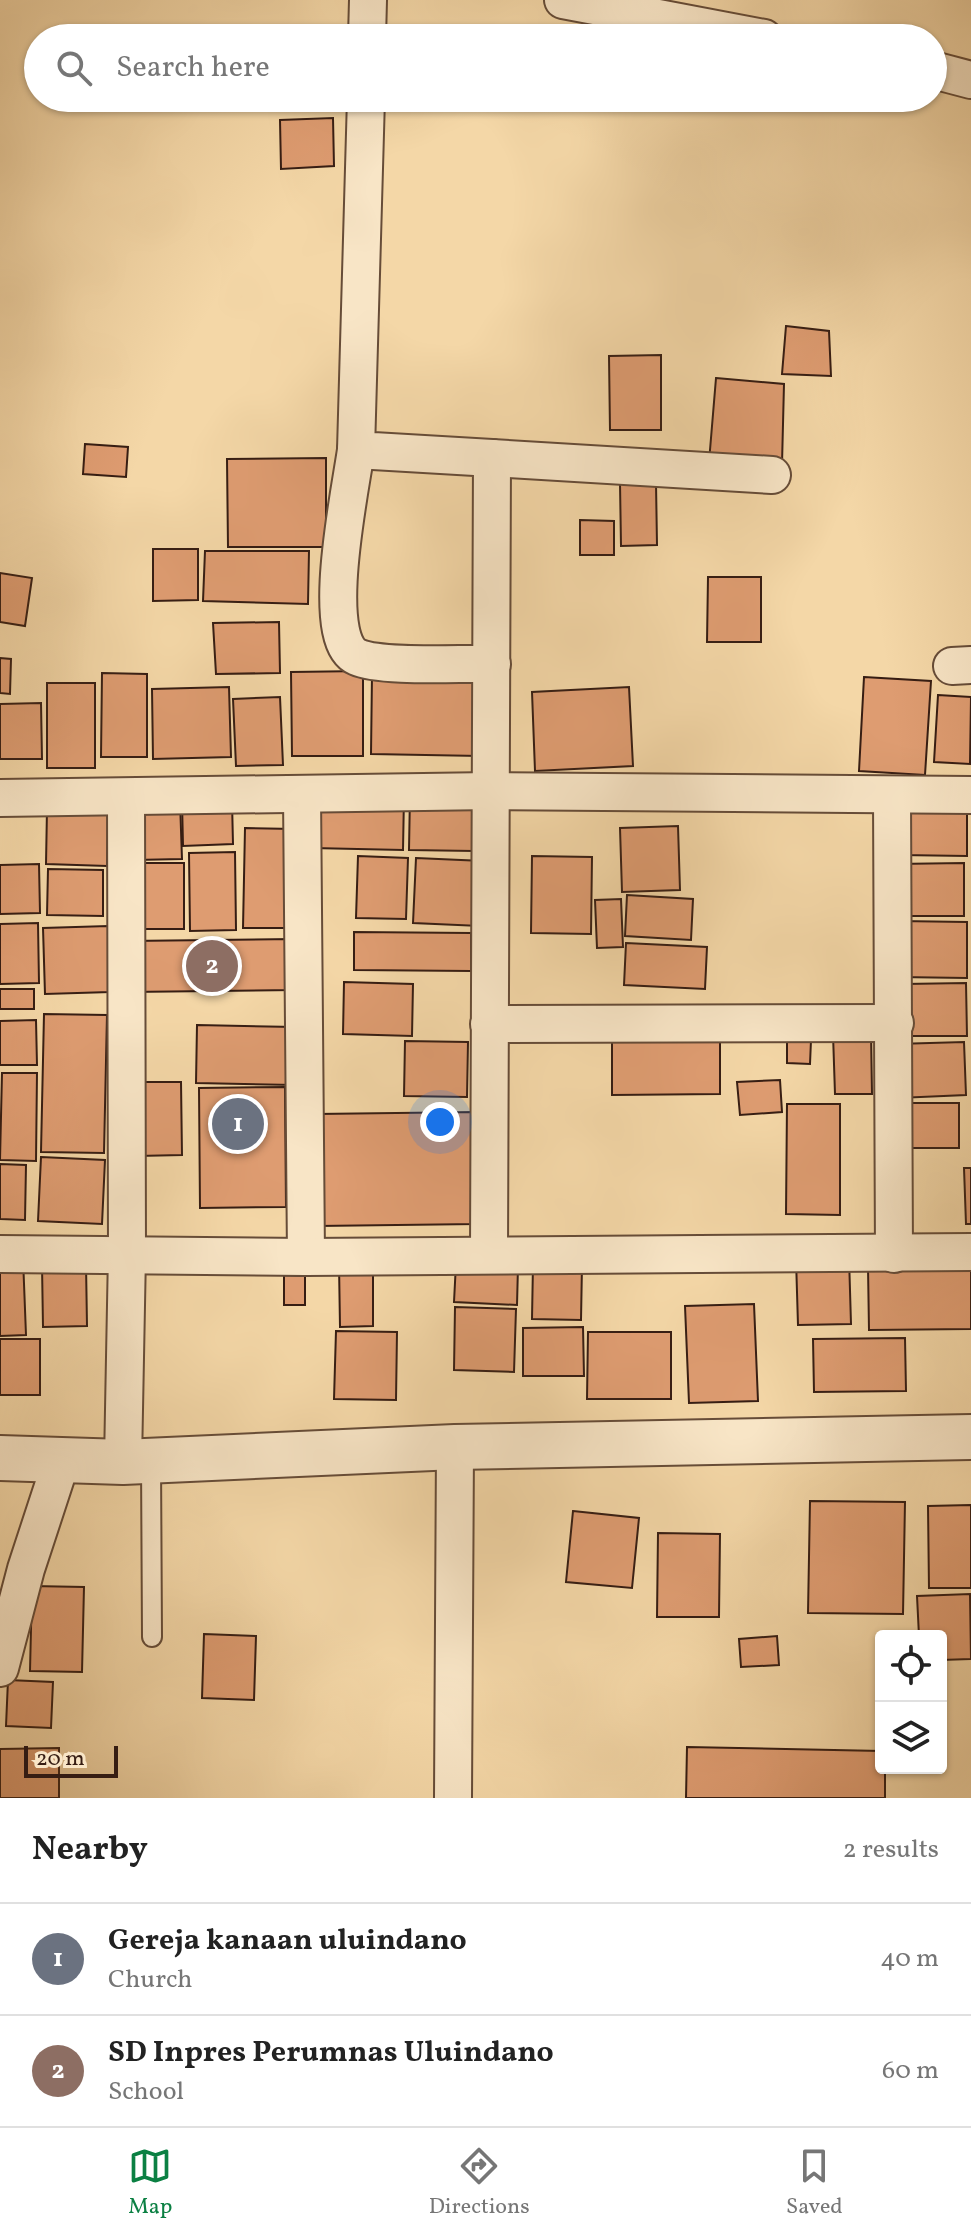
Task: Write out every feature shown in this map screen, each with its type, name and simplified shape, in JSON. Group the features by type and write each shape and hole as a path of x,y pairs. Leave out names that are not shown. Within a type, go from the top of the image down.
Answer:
{"street":[{"path":"367,24 368,0"},
{"path":"563,0 690,24"},
{"path":"947,74 971,80"},
{"path":"366,112 356,450 337,600 338,625 344,645 356,657 380,661 492,664"},
{"path":"356,450 772,475"},
{"path":"489,1254 492,458"},
{"path":"0,798 491,791 892,797 971,795"},
{"path":"302,794 306,1257"},
{"path":"126,797 127,1253 137,1462"},
{"path":"892,797 894,1254"},
{"path":"489,1024 895,1023"},
{"path":"0,1254 306,1257 971,1252"},
{"path":"0,1458 137,1462 455,1447 971,1437"},
{"path":"453,1798 455,1447"},
{"path":"0,1668 26,1569 61,1462"}],"lane":[{"path":"137,1462 152,1637"}],"building":[{"path":"333,118 334,166 281,169 280,120"},
{"path":"786,326 829,331 831,376 782,374"},
{"path":"661,355 661,430 610,430 609,356"},
{"path":"716,378 784,384 782,464 709,462"},
{"path":"85,444 128,447 126,477 83,474"},
{"path":"326,458 326,547 228,547 227,459"},
{"path":"620,483 656,483 657,545 621,546"},
{"path":"580,520 614,521 614,555 580,555"},
{"path":"153,549 198,549 198,600 153,601"},
{"path":"205,551 309,551 308,604 203,601"},
{"path":"0,573 32,578 25,626 0,622"},
{"path":"708,577 761,577 761,642 707,642"},
{"path":"279,622 280,673 216,674 213,623"},
{"path":"0,658 11,659 10,694 0,693"},
{"path":"363,671 363,756 292,756 291,672"},
{"path":"102,673 147,674 147,757 101,757"},
{"path":"372,674 481,676 480,756 371,754"},
{"path":"864,677 931,681 925,775 859,771"},
{"path":"47,683 95,683 95,768 47,768"},
{"path":"229,687 231,757 153,759 152,689"},
{"path":"629,687 633,766 535,771 532,692"},
{"path":"938,695 971,697 970,764 934,762"},
{"path":"280,697 283,765 236,766 233,699"},
{"path":"41,703 42,759 0,759 0,704"},
{"path":"312,794 404,796 403,850 312,848"},
{"path":"410,794 475,795 474,851 409,850"},
{"path":"900,800 967,801 967,856 900,855"},
{"path":"180,801 182,859 135,860 133,802"},
{"path":"232,801 233,844 183,846 182,802"},
{"path":"47,809 108,810 107,866 46,864"},
{"path":"678,826 680,890 622,892 620,828"},
{"path":"245,828 294,829 293,928 243,928"},
{"path":"235,852 236,930 190,931 189,853"},
{"path":"358,856 408,858 406,919 356,918"},
{"path":"532,856 592,857 591,934 531,933"},
{"path":"416,858 483,861 480,926 413,923"},
{"path":"136,863 184,863 184,929 135,929"},
{"path":"964,863 964,916 895,916 895,864"},
{"path":"39,864 40,913 0,914 0,865"},
{"path":"48,869 103,870 103,916 47,915"},
{"path":"627,895 693,899 691,940 625,936"},
{"path":"621,899 623,947 597,948 595,900"},
{"path":"899,921 967,922 967,978 898,977"},
{"path":"38,923 39,983 0,984 0,924"},
{"path":"108,926 110,992 45,994 43,928"},
{"path":"354,932 471,933 471,971 354,970"},
{"path":"294,939 295,990 129,992 128,941"},
{"path":"626,943 707,947 705,989 624,985"},
{"path":"344,982 413,984 412,1036 343,1034"},
{"path":"966,983 967,1036 904,1036 904,984"},
{"path":"0,989 34,989 34,1009 0,1009"},
{"path":"44,1014 107,1015 104,1153 41,1152"},
{"path":"36,1020 37,1065 0,1065 0,1021"},
{"path":"197,1025 295,1027 294,1085 196,1083"},
{"path":"871,1033 872,1094 835,1094 833,1034"},
{"path":"720,1039 720,1094 612,1095 612,1040"},
{"path":"787,1039 811,1040 810,1064 787,1063"},
{"path":"405,1041 468,1042 467,1097 404,1096"},
{"path":"964,1042 966,1095 898,1098 896,1044"},
{"path":"2,1073 37,1073 36,1161 0,1160"},
{"path":"780,1080 782,1112 740,1115 737,1082"},
{"path":"135,1082 181,1082 182,1155 137,1156"},
{"path":"285,1087 286,1207 200,1208 199,1088"},
{"path":"904,1103 959,1103 959,1148 905,1148"},
{"path":"787,1104 840,1104 840,1215 786,1214"},
{"path":"476,1112 477,1224 317,1226 316,1114"},
{"path":"41,1157 105,1160 102,1224 38,1221"},
{"path":"0,1164 26,1165 25,1220 0,1219"},
{"path":"964,1168 971,1168 971,1224 966,1224"},
{"path":"849,1257 851,1324 798,1325 796,1259"},
{"path":"23,1258 26,1335 0,1336 0,1259"},
{"path":"456,1263 518,1266 517,1305 454,1302"},
{"path":"86,1264 87,1326 43,1327 42,1265"},
{"path":"339,1264 373,1264 373,1326 340,1327"},
{"path":"533,1264 582,1265 581,1320 532,1319"},
{"path":"971,1266 971,1329 869,1330 868,1267"},
{"path":"284,1275 305,1276 305,1305 284,1305"},
{"path":"754,1304 758,1401 689,1403 685,1306"},
{"path":"455,1307 516,1309 514,1372 454,1370"},
{"path":"583,1327 584,1376 523,1376 523,1328"},
{"path":"336,1331 397,1332 396,1400 334,1399"},
{"path":"588,1332 671,1332 671,1399 587,1399"},
{"path":"905,1338 906,1391 814,1392 813,1339"},
{"path":"0,1339 40,1339 40,1395 0,1395"},
{"path":"810,1501 905,1502 903,1614 808,1613"},
{"path":"971,1505 971,1588 929,1588 928,1506"},
{"path":"573,1511 639,1518 632,1588 566,1582"},
{"path":"658,1533 720,1534 719,1617 657,1617"},
{"path":"32,1586 84,1587 82,1672 30,1671"},
{"path":"970,1594 971,1659 947,1660 947,1630 919,1630 917,1596"},
{"path":"204,1634 256,1636 254,1700 202,1698"},
{"path":"777,1636 779,1665 741,1667 739,1639"},
{"path":"8,1680 53,1682 51,1728 6,1726"},
{"path":"687,1747 875,1751 875,1774 885,1774 885,1798 686,1798"},
{"path":"59,1748 59,1798 0,1798 0,1749"}],"place":[{"name":"SD Inpres Perumnas Uluindano","path":"212,966"},
{"name":"Gereja kanaan uluindano","path":"238,1124"}]}
